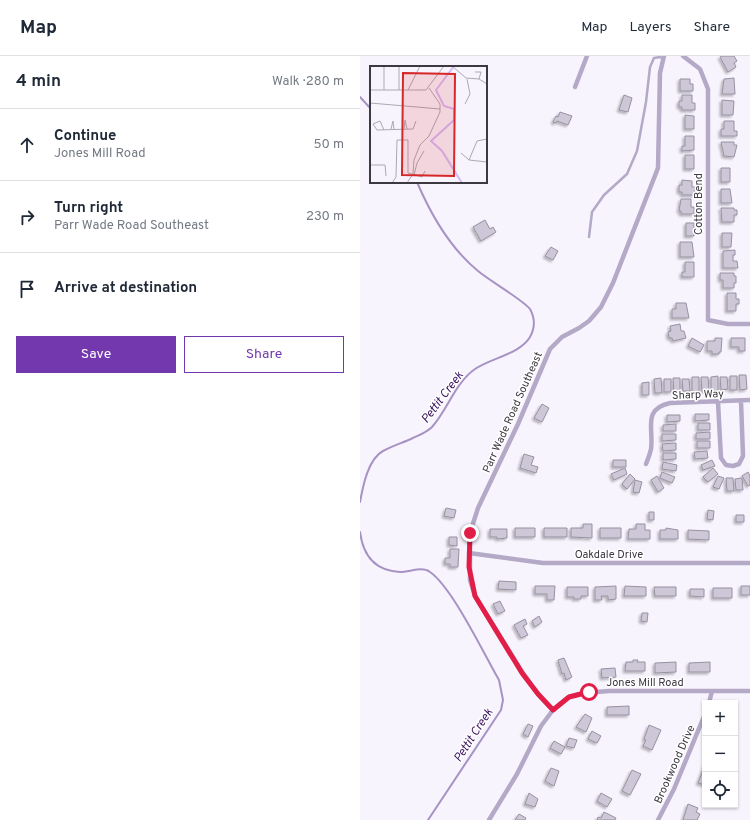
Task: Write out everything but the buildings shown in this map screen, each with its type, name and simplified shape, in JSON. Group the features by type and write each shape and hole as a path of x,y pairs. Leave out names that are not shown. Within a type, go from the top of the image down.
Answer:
{"street":[{"path":"574,87 587,56"},
{"name":"Cotton Bend","path":"683,56 700,69 708,89 708,320 728,324 750,324"},
{"name":"Parr Wade Road Southeast","path":"553,710 538,694 522,673 475,596 470,580 470,533 478,508 518,424 550,349 562,337 579,328 589,320 601,307 613,283 654,182 659,160 660,73 664,58"},
{"name":"Sharp Way","path":"646,464 651,449 651,417 658,408 670,403 750,400"},
{"path":"718,402 721,458 726,465 733,466 739,464 743,456 741,401"},
{"name":"Oakdale Drive","path":"469,553 543,563 750,563"},
{"path":"710,700 712,691"},
{"name":"Jones Mill Road","path":"489,820 517,774 541,726 553,710 569,697 589,692 750,691"},
{"name":"Brookwood Drive","path":"658,820 674,789 702,721"}],"lane":[{"path":"589,237 592,212 604,195 627,174 637,152 646,102 650,67 654,58 664,58"}],"waterway":[{"name":"Pettit Creek","path":"360,97 370,108"},
{"name":"Pettit Creek","path":"360,502 370,466 378,455 386,449 420,435 430,429 438,420 462,381 468,375 482,365 519,348 530,337 534,327 534,319 530,309 478,271 450,241 428,207 417,183"},
{"name":"Pettit Creek","path":"360,532 367,554 377,565 384,569 400,572 423,569 430,572 439,580 458,606 499,680 503,700 501,710 428,820"}],"route":[{"path":"470,533 470,580 475,596 522,673 538,694 553,710 562,701 569,697 589,692"}]}
